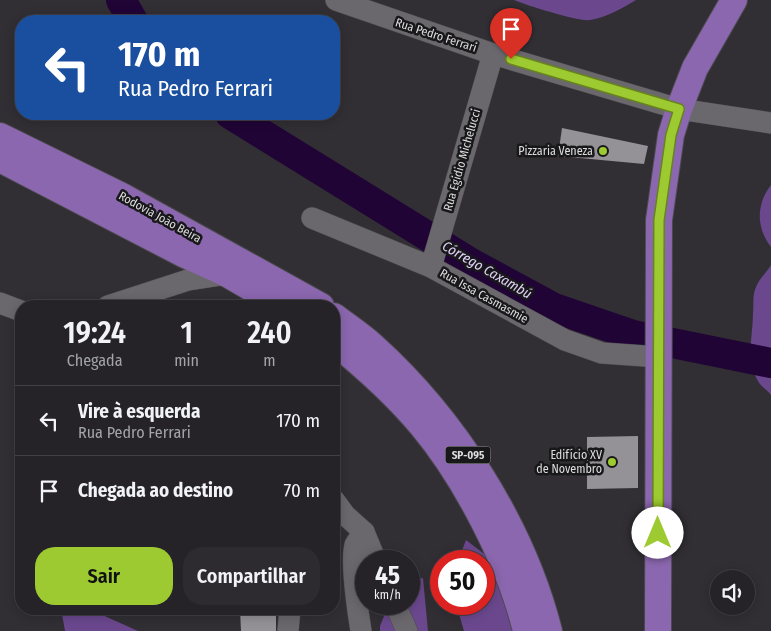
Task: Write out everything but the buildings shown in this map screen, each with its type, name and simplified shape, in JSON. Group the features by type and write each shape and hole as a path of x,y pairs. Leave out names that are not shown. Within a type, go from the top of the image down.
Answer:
{"main road":[{"path":"658,631 659,220 671,135 679,109 695,68 734,0"},
{"name":"Rodovia João Beira","path":"0,136 124,197 308,300"},
{"name":"Rodovia João Beira","path":"0,159 185,255 227,274 272,300"},
{"name":"SP-095","path":"340,321 373,346 432,407 472,460 502,512 523,558 542,604 549,631"},
{"name":"SP-095","path":"340,347 365,366 422,426 457,476 503,562 521,610 526,631"}],"street":[{"name":"Rua Pedro Ferrari","path":"336,0 493,54 679,109 771,123"},
{"name":"Rua Egidio Michelucci","path":"433,262 493,54"},
{"name":"Rua Issa Casmasmie","path":"312,218 433,262 565,340 602,353 659,347"},
{"path":"126,300 188,280 227,274"},
{"path":"0,303 15,309"},
{"path":"340,508 364,532 371,550"},
{"path":"361,631 354,559 356,544 364,532"},
{"path":"288,631 289,615"},
{"path":"400,615 407,631"}],"shaded area":[{"path":"514,0 636,0 608,15 584,20 564,16"},
{"path":"771,185 771,247 760,224 760,208"},
{"path":"771,265 771,395 759,383 754,373 751,348 755,290"},
{"path":"466,540 479,550 462,550"},
{"path":"495,562 513,576 527,631 464,631 459,615 495,615"},
{"path":"420,578 423,578 428,631 380,631 384,615 420,615"},
{"path":"62,615 102,615 138,631 65,631"}],"waterway":[{"name":"Córrego Caxambú","path":"121,0 130,15"},
{"name":"Córrego Caxambú","path":"240,120 471,263 554,308 633,335 771,363"}],"place":[{"name":"Pizzaria Veneza","path":"603,151"},
{"name":"Edifício XV de Novembro","path":"612,462"}],"route":[{"path":"511,59 679,109 671,135 659,220 658,533"}]}
